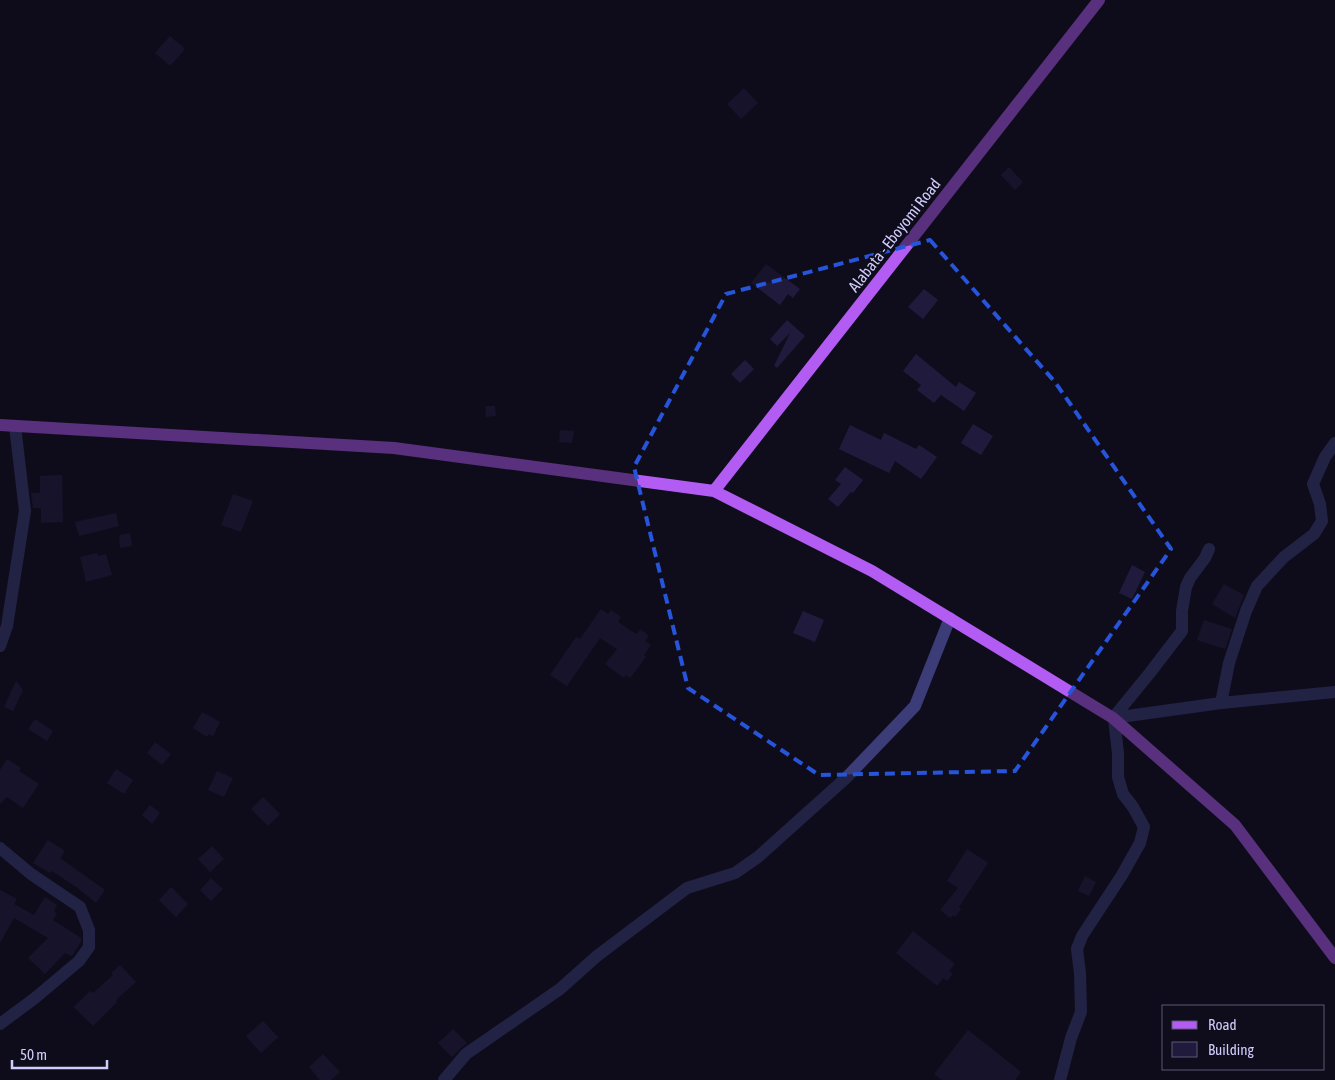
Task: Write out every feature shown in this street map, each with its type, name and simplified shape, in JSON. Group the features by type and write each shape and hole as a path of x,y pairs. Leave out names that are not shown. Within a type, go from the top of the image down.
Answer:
{"main road":[{"name":"Alabata - Eboyomi Road","path":"714,491 1099,0"},
{"path":"0,425 394,448 714,491 872,571 1114,719 1235,825 1335,958"}],"street":[{"path":"0,646 7,626 24,511 15,426"},
{"path":"1221,704 1229,663 1246,611 1257,586 1284,557 1314,534 1322,521 1320,504 1313,484 1335,442"},
{"path":"1060,1080 1071,1038 1081,1012 1077,949 1082,936 1122,875 1140,843 1144,827 1123,794 1118,777 1118,754 1114,719 1182,631 1182,611 1186,587 1209,549"},
{"path":"444,1080 466,1054 560,989 597,956 687,888 735,873 758,857 846,778 914,706 950,618"},
{"path":"1114,719 1221,704 1335,692"},
{"path":"0,848 31,874 80,907 89,930 89,947 79,961 36,998 0,1024"}],"highlighted area":[{"path":"930,240 1055,382 1171,549 1015,771 819,775 688,688 634,467 726,294"}],"building":[{"path":"170,36 185,49 170,66 155,53"},
{"path":"744,88 758,103 741,119 727,104"},
{"path":"1009,167 1023,182 1015,190 1001,175"},
{"path":"766,264 800,289 793,298 788,294 780,305 751,283"},
{"path":"924,289 938,300 923,319 908,307"},
{"path":"787,320 805,336 777,368 774,366 790,333 777,346 770,339"},
{"path":"916,354 956,387 959,382 976,393 964,411 941,395 934,403 917,390 921,385 903,371"},
{"path":"745,360 754,369 740,383 731,374"},
{"path":"485,406 495,406 496,416 486,417"},
{"path":"973,424 993,436 981,455 961,443"},
{"path":"850,425 881,440 884,433 916,449 919,445 937,457 921,479 895,461 889,473 839,449"},
{"path":"560,430 574,431 572,443 559,442"},
{"path":"845,467 863,480 838,507 828,499 841,484 835,480"},
{"path":"62,475 63,522 41,523 41,508 33,508 31,493 40,493 40,476"},
{"path":"233,494 253,501 241,532 221,525"},
{"path":"116,513 119,526 79,536 75,522"},
{"path":"130,533 132,546 120,548 119,535"},
{"path":"97,553 98,556 106,554 112,575 86,582 80,557"},
{"path":"1132,565 1145,572 1132,599 1119,593"},
{"path":"1224,584 1244,595 1235,618 1212,604"},
{"path":"601,609 608,614 611,610 621,617 618,622 636,634 640,629 649,636 645,641 651,645 644,655 646,657 630,678 626,675 624,678 605,664 617,649 600,638 567,686 550,675 576,637 580,639"},
{"path":"803,611 824,620 815,642 793,633"},
{"path":"1204,620 1232,629 1225,649 1197,640"},
{"path":"16,681 23,690 13,711 4,707"},
{"path":"202,712 220,722 213,736 209,734 207,737 193,728"},
{"path":"35,719 53,731 47,741 28,729"},
{"path":"155,742 171,754 162,765 147,753"},
{"path":"7,759 21,768 19,771 39,784 23,808 7,797 0,804 0,770"},
{"path":"116,769 133,780 124,794 107,783"},
{"path":"217,771 233,778 224,797 208,790"},
{"path":"263,797 280,814 268,826 251,809"},
{"path":"150,805 160,813 152,824 142,815"},
{"path":"48,840 65,851 60,858 105,890 96,903 52,871 50,873 33,863"},
{"path":"212,846 224,859 210,872 198,859"},
{"path":"967,849 988,863 959,907 961,909 955,917 953,915 950,918 940,910 958,888 947,881"},
{"path":"1085,876 1096,882 1089,896 1078,891"},
{"path":"211,878 223,889 211,901 200,890"},
{"path":"171,887 188,904 176,917 159,900"},
{"path":"0,890 17,899 14,904 34,915 45,897 57,905 54,911 57,913 53,920 81,938 81,942 72,956 65,953 45,974 28,958 48,938 14,918 0,943"},
{"path":"913,931 955,964 949,971 953,974 947,981 943,978 937,986 896,953"},
{"path":"120,965 136,982 116,1000 117,1002 93,1026 74,1007 90,991 93,993 113,975 111,973"},
{"path":"263,1021 278,1037 261,1053 246,1036"},
{"path":"453,1029 467,1043 452,1057 438,1043"},
{"path":"968,1030 1021,1072 1015,1080 942,1080 934,1074"},
{"path":"323,1054 340,1072 331,1080 320,1080 309,1067"}]}
